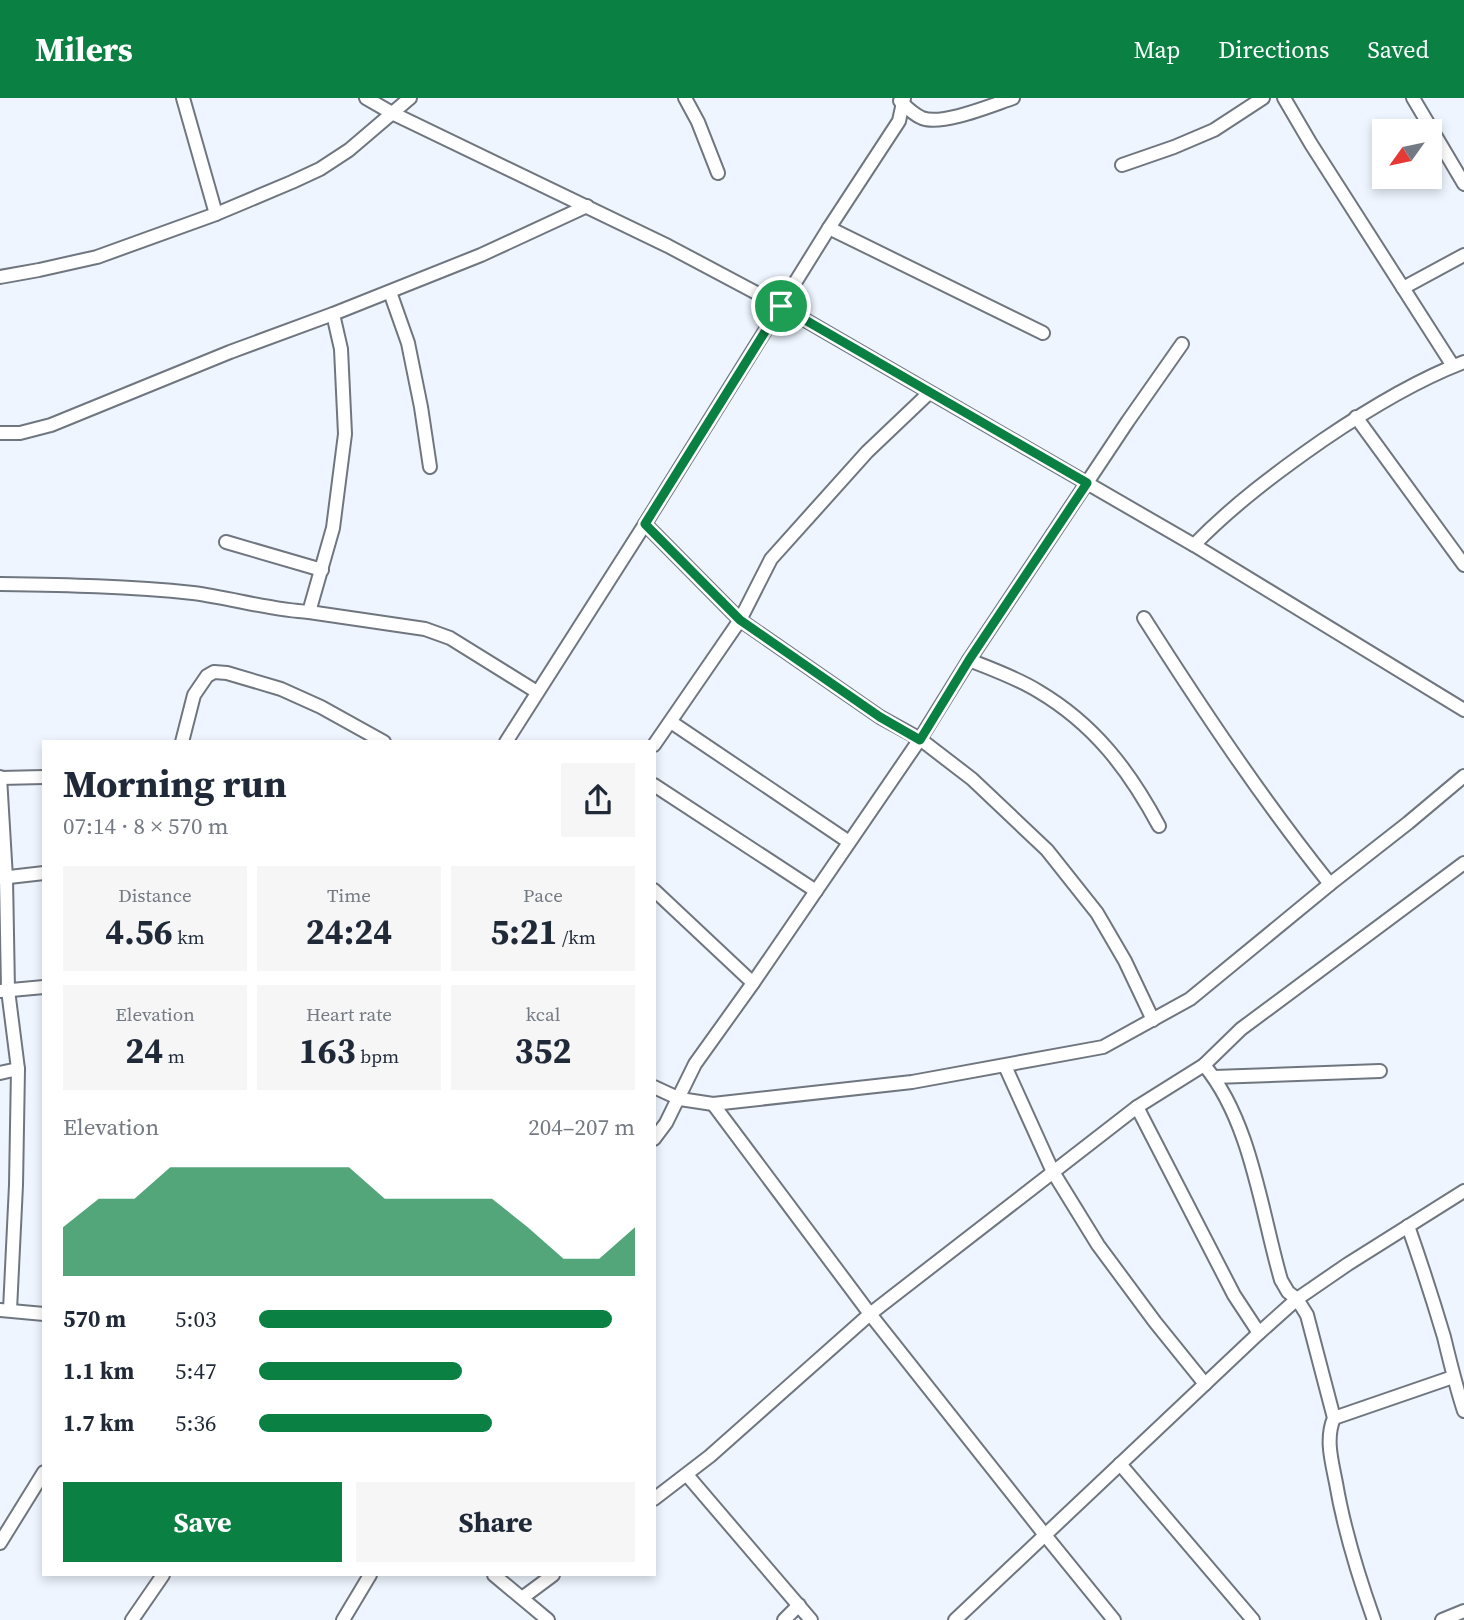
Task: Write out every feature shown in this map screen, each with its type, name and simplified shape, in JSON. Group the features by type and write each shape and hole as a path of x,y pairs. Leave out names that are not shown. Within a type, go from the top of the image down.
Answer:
{"street":[{"path":"183,98 216,214"},
{"path":"366,98 668,246 781,306 1194,545 1464,710"},
{"path":"0,277 97,257 216,214 320,169 349,150 410,98"},
{"path":"685,98 698,122 718,173"},
{"path":"901,100 921,118 947,119 1013,98"},
{"path":"1122,165 1214,130 1263,98"},
{"path":"1194,545 1252,491 1356,417 1459,364 1403,288 1284,98"},
{"path":"1413,98 1464,184"},
{"path":"507,740 899,121 901,100"},
{"path":"0,433 20,433 51,425 481,255 587,206"},
{"path":"829,228 1043,333"},
{"path":"1403,288 1464,254"},
{"path":"390,292 408,343 430,467"},
{"path":"309,612 333,528 345,434 341,349 333,314"},
{"path":"660,1125 680,1099 695,1063 920,740 969,660 1182,344"},
{"path":"656,743 740,620 771,559 867,452 929,393"},
{"path":"1356,417 1464,565"},
{"path":"645,524 740,620 880,717 920,740 972,779 1047,850 1097,913 1125,961 1153,1020"},
{"path":"226,542 322,570"},
{"path":"0,584 93,585 194,593 292,611 425,629 450,638 537,692"},
{"path":"1143,618 1244,769 1330,884"},
{"path":"969,660 1038,690 1081,721 1117,758 1144,797 1159,826"},
{"path":"183,740 194,695 207,676 214,672 227,673 281,689 321,707 380,740"},
{"path":"671,722 849,842"},
{"path":"656,1088 680,1099 713,1104 912,1082 1102,1047 1190,999 1464,776"},
{"path":"42,777 0,778 4,991 18,1069 16,1171 5,1310 42,1314"},
{"path":"656,786 816,891"},
{"path":"656,1498 687,1475 870,1314 1138,1107 1204,1065 1241,1030 1464,863"},
{"path":"3,878 42,873"},
{"path":"656,892 753,983"},
{"path":"4,991 42,987"},
{"path":"1204,1065 1214,1077 1240,1129 1254,1170 1281,1280 1307,1315 1334,1418 1330,1427 1330,1448 1342,1516 1374,1620"},
{"path":"1005,1066 1053,1171 1098,1245 1205,1384"},
{"path":"0,1073 18,1069"},
{"path":"1214,1077 1380,1071"},
{"path":"713,1104 870,1314 1114,1620"},
{"path":"1138,1107 1234,1294 1259,1333"},
{"path":"955,1620 1297,1299 1464,1191"},
{"path":"1408,1226 1464,1411"},
{"path":"1334,1418 1453,1377"},
{"path":"1120,1464 1253,1620"},
{"path":"0,1543 42,1475"},
{"path":"687,1475 811,1620"},
{"path":"132,1620 162,1576"},
{"path":"343,1620 369,1576"},
{"path":"495,1576 540,1617"},
{"path":"522,1598 552,1576"},
{"path":"784,1620 799,1605"},
{"path":"1442,1620 1464,1611"}],"route":[{"path":"781,306 1087,483 969,660 920,740 880,717 740,620 645,524 781,306"}]}
